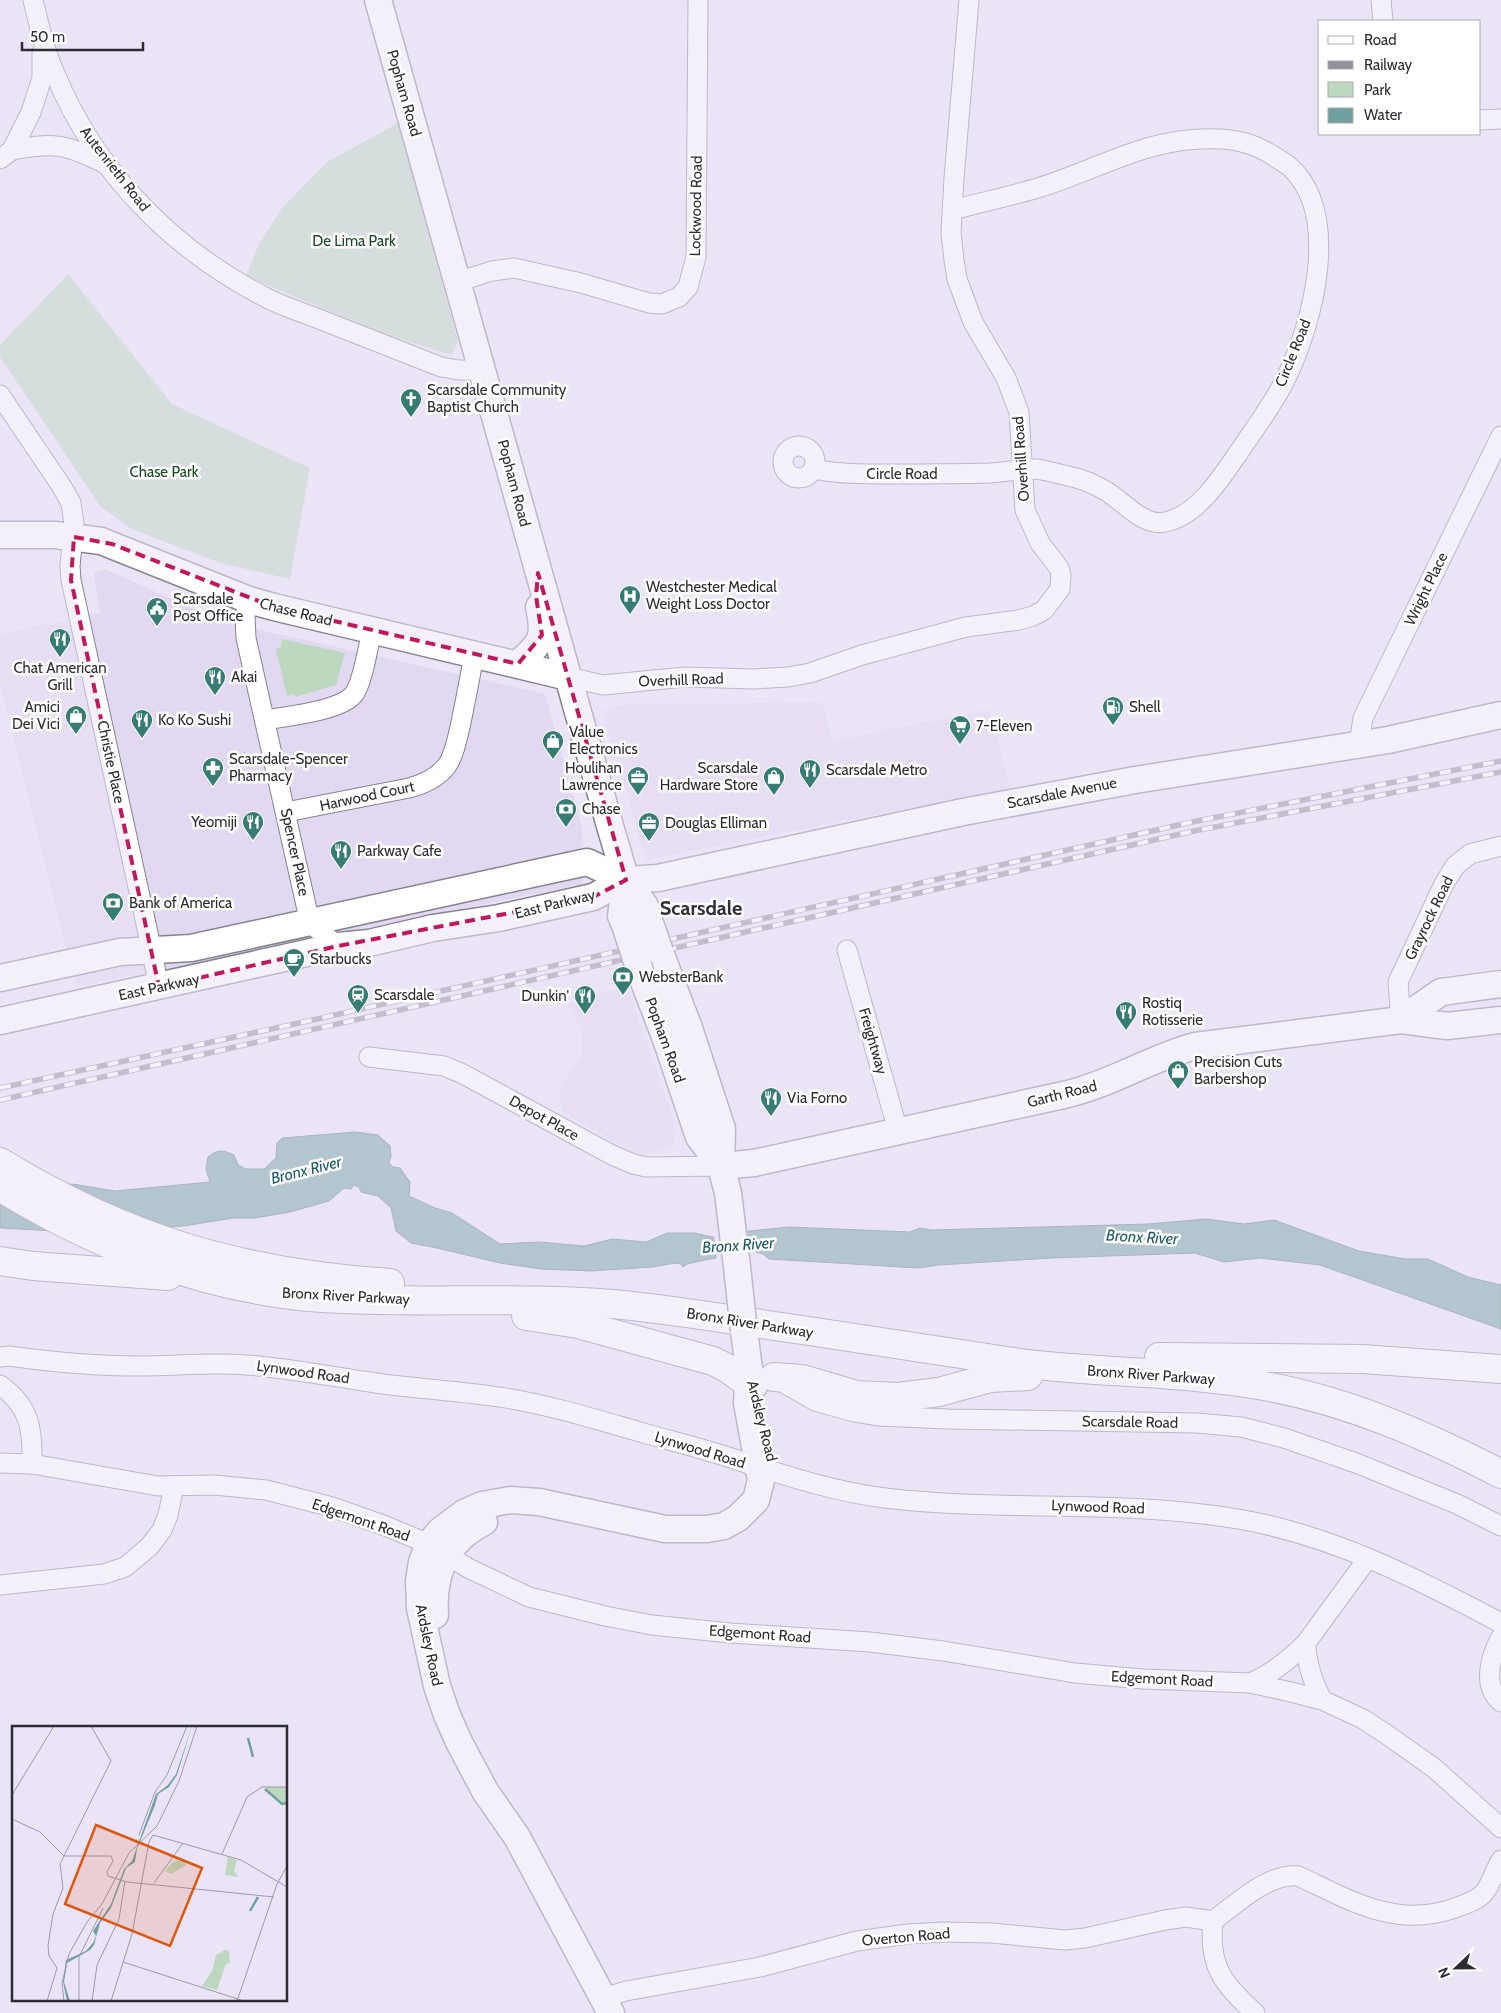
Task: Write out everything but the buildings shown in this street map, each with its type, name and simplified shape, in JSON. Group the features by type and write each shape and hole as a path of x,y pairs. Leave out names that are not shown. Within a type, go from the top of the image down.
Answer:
{"highway":[{"name":"Bronx River Parkway","path":"0,1162 36,1184 89,1212 143,1235 203,1269 270,1270 355,1280 434,1285 583,1286 628,1290 952,1336 1084,1352 1212,1358 1362,1359 1501,1370"},
{"name":"Bronx River Parkway","path":"0,1187 89,1235 144,1258 203,1269 297,1295 349,1299 556,1301 631,1306 1027,1364 1086,1371 1235,1381 1323,1399 1413,1431 1501,1474"},
{"path":"0,1261 33,1266 203,1269"},
{"path":"408,1300 467,1311 547,1318 598,1329 713,1361 727,1368 757,1376 802,1379 856,1395 898,1398 939,1392 1001,1376 1048,1378 1146,1374"}],"street":[{"name":"Autenrieth Road","path":"33,0 56,76 80,126 127,190 159,224 212,266 266,298 441,367 459,370 483,370"},
{"name":"Popham Road","path":"378,0 626,880 645,906 637,921 653,971 667,1042 699,1137 720,1166 728,1193 744,1331 757,1376"},
{"name":"Lockwood Road","path":"457,282 514,268 581,283 649,303 662,304 679,297 688,287 696,257 698,0"},
{"name":"Overhill Road","path":"568,677 603,685 675,678 788,678 862,655 966,627 1019,620 1033,616 1044,610 1054,600 1060,589 1061,575 1059,568 1030,526 1025,510 1019,412 1006,378 973,322 957,279 951,233 969,0"},
{"path":"1381,0 1383,20"},
{"path":"6,154 31,112 42,78 42,34"},
{"path":"1481,120 1501,119"},
{"name":"Circle Road","path":"814,469 828,472 872,474 936,474 1037,469 1085,480 1108,492 1147,520 1162,523 1182,517 1194,508 1224,474 1263,417 1287,377 1306,329 1314,293 1319,232 1312,202 1302,182 1290,166 1266,151 1245,143 1224,139 1158,144 1133,151 1040,187 953,210"},
{"path":"6,154 52,144 70,148 108,165"},
{"name":"Christie Place","path":"0,395 68,497 73,509 74,537 70,566 71,580 158,987"},
{"name":"Wright Place","path":"1358,744 1363,718 1501,436"},
{"name":"Chase Road","path":"0,535 74,537 112,544 249,600 568,677"},
{"path":"518,664 535,649 542,635 536,596 538,573"},
{"name":"Spencer Place","path":"249,600 245,616 246,638 286,812 301,925"},
{"path":"266,720 332,707 348,700 354,694 359,684 372,631"},
{"name":"Harwood Court","path":"286,812 409,788 436,776 449,763 454,750 474,654"},
{"name":"Scarsdale Avenue","path":"626,880 658,878 958,813 1135,780 1358,744 1501,714"},
{"name":"Grayrock Road","path":"1401,1020 1398,982 1444,884 1455,866 1470,854 1501,846"},
{"name":"East Parkway","path":"0,978 120,952 191,948 588,862 626,880"},
{"name":"East Parkway","path":"0,1021 338,946 368,943 433,928 499,918 593,897 626,880"},
{"path":"499,918 504,898 500,881"},
{"path":"300,955 301,925 338,946"},
{"name":"Freightway","path":"847,950 898,1131"},
{"name":"Garth Road","path":"1401,1020 1440,992 1501,984"},
{"name":"Garth Road","path":"720,1166 754,1163 1083,1090 1110,1081 1163,1056 1195,1046 1401,1020 1447,1026 1501,1020"},
{"name":"Depot Place","path":"369,1057 444,1066 463,1074 612,1155 633,1164 646,1167 720,1166"},
{"name":"Lynwood Road","path":"0,1357 9,1356 68,1364 102,1366 245,1365 508,1399 571,1412 836,1490 884,1498 1130,1508 1238,1519 1307,1536 1368,1558 1415,1578 1501,1623"},
{"name":"Ardsley Road","path":"607,2006 517,1837 498,1787 460,1714 437,1632 434,1607 438,1576 440,1531 464,1513 499,1500 538,1502 665,1529 696,1530 715,1528 738,1518 756,1500 767,1471 746,1404 757,1376"},
{"name":"Scarsdale Road","path":"757,1376 815,1401 854,1412 878,1416 1197,1423 1261,1431 1356,1463 1457,1504 1501,1526"},
{"path":"0,1385 15,1396 28,1420 33,1447 32,1464"},
{"name":"Edgemont Road","path":"0,1463 32,1464 154,1486 214,1485 266,1490 341,1510 383,1525 438,1550 468,1568 529,1596 605,1616 652,1625 730,1633 908,1646 1075,1674 1143,1679 1250,1683 1322,1700 1362,1720 1410,1750 1434,1768 1501,1828"},
{"path":"0,1585 94,1576 111,1573 125,1567 149,1548 162,1530 168,1515 174,1486"},
{"path":"1250,1683 1266,1677 1306,1643 1368,1558"},
{"path":"1501,1637 1494,1653 1489,1677 1492,1692 1501,1702"},
{"path":"1306,1643 1306,1654 1312,1681 1322,1700"},
{"path":"1256,2013 1234,1992 1218,1968 1212,1949 1213,1921 1270,1880 1289,1875 1298,1876 1364,1906 1394,1915 1420,1916 1443,1912 1468,1903 1482,1895 1490,1885 1501,1860"},
{"name":"Overton Road","path":"607,2006 626,1990 760,1967 857,1941 908,1934 944,1932 991,1933 1065,1940 1085,1938 1165,1920 1186,1918 1213,1921"}],"highlighted area":[{"path":"74,537 112,544 274,607 518,664 542,635 536,596 538,573 626,880 593,897 338,946 159,987 71,580"}],"shaded area":[{"path":"105,569 221,621 545,694 582,827 583,884 76,987 0,684 0,634 100,613 94,573"},
{"path":"822,702 833,741 989,709 1010,788 646,860 602,711 623,705"},
{"path":"627,985 677,1131 673,1146 641,1156 563,1113 558,1094 570,1070 580,1059 583,1045 581,1029 567,1005"}],"green space":[{"name":"De Lima Park","path":"398,123 458,341 452,355 383,334 246,276 259,244 282,208 327,162"},
{"name":"Chase Park","path":"68,274 172,404 310,468 290,579 220,563 132,529 100,506 0,357 0,345"},
{"path":"282,639 345,653 336,685 295,697 295,694 287,696 276,649 281,647"}],"water":[{"name":"Bronx River","path":"355,1132 378,1135 390,1146 391,1156 389,1163 393,1167 400,1168 410,1182 409,1196 435,1208 452,1213 500,1244 539,1242 584,1246 612,1239 646,1242 667,1233 694,1233 717,1238 750,1231 789,1227 910,1232 920,1228 932,1230 1148,1224 1206,1219 1244,1224 1274,1220 1359,1251 1405,1259 1428,1259 1468,1277 1501,1285 1501,1329 1320,1265 1260,1258 1224,1262 1195,1253 1051,1258 918,1268 769,1259 763,1254 753,1251 700,1261 683,1267 681,1264 675,1263 653,1267 591,1271 541,1269 500,1263 411,1243 396,1231 391,1208 378,1196 361,1192 359,1187 354,1185 351,1189 344,1188 329,1201 290,1212 255,1218 233,1218 184,1226 74,1232 0,1228 0,1196 72,1184 115,1191 210,1182 206,1169 208,1157 215,1153 224,1151 234,1155 238,1165 246,1169 264,1169 276,1158 277,1143 282,1138"}],"pier":[{"path":"747,1230 750,1255 717,1260 714,1235"}],"railway":[{"path":"0,1088 308,1021 1192,822 1501,761"},
{"path":"0,1100 1194,831 1501,772"}],"place":[{"name":"Scarsdale Community Baptist Church","path":"411,418"},
{"name":"Westchester Medical Weight Loss Doctor","path":"630,615"},
{"name":"Scarsdale Post Office","path":"157,627"},
{"name":"Chat American Grill","path":"60,658"},
{"name":"Akai","path":"215,696"},
{"name":"Shell","path":"1113,726"},
{"name":"Amici Dei Vici","path":"76,735"},
{"name":"Ko Ko Sushi","path":"142,739"},
{"name":"7-Eleven","path":"960,745"},
{"name":"Value Electronics","path":"553,760"},
{"name":"Scarsdale-Spencer Pharmacy","path":"213,787"},
{"name":"Scarsdale Metro","path":"810,789"},
{"name":"Houlihan Lawrence","path":"638,796"},
{"name":"Scarsdale Hardware Store","path":"774,796"},
{"name":"Chase","path":"566,828"},
{"name":"Yeomiji","path":"253,841"},
{"name":"Douglas Elliman","path":"649,842"},
{"name":"Parkway Cafe","path":"341,870"},
{"name":"Bank of America","path":"113,922"},
{"name":"Starbucks","path":"294,978"},
{"name":"WebsterBank","path":"623,996"},
{"name":"Scarsdale","path":"358,1014"},
{"name":"Dunkin'","path":"585,1015"},
{"name":"Rostiq Rotisserie","path":"1126,1031"},
{"name":"Precision Cuts Barbershop","path":"1178,1090"},
{"name":"Via Forno","path":"771,1117"}],"district":[{"name":"Scarsdale","path":"701,908"}]}
